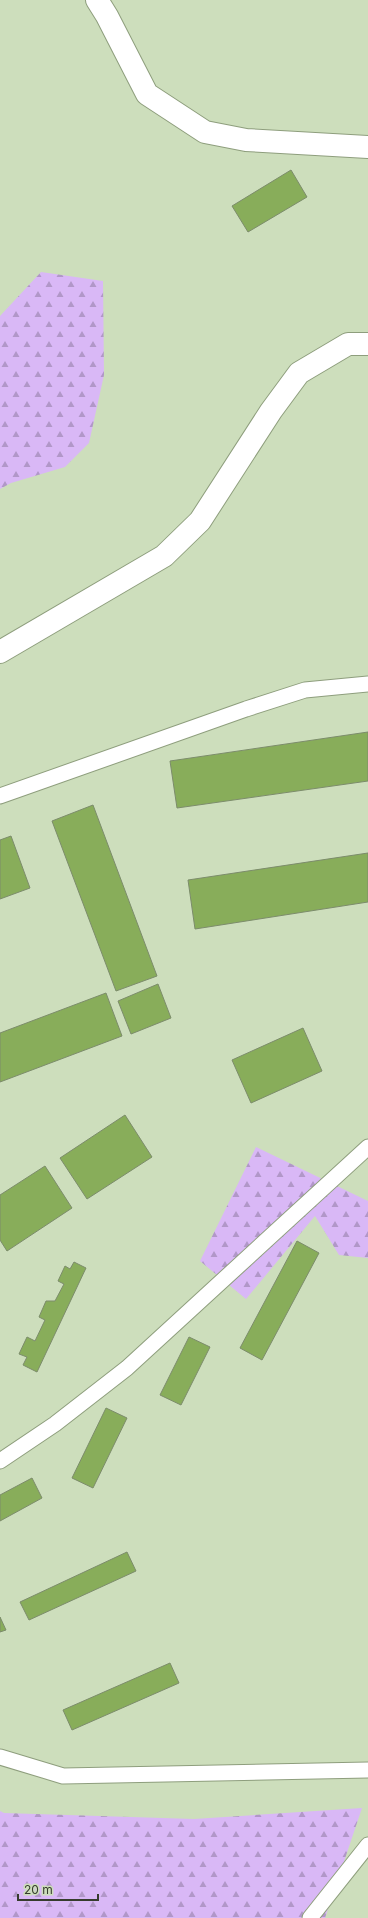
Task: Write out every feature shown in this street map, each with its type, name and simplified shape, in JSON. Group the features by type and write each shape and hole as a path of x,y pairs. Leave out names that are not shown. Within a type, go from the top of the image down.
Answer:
{"street":[{"path":"97,0 107,16 147,94 205,132 246,140 368,147"},
{"path":"0,652 164,556 200,521 271,411 299,373 348,344 368,344"}],"lane":[{"path":"0,796 246,709 305,690 368,684"},
{"path":"0,1461 54,1424 127,1368 368,1147"},
{"path":"0,1757 63,1776 368,1770"},
{"path":"310,1918 368,1845"}],"green space":[{"path":"41,272 103,281 104,375 89,443 65,467 11,483 0,489 0,316"},
{"path":"256,1147 368,1201 368,1258 339,1255 315,1216 246,1299 200,1261"},
{"path":"362,1808 325,1918 0,1918 0,1811 4,1813 194,1819"}],"building":[{"path":"291,170 307,197 248,232 232,206"},
{"path":"368,732 368,781 177,808 170,761"},
{"path":"93,805 157,976 116,991 52,821"},
{"path":"11,836 30,888 0,899 0,840"},
{"path":"368,853 368,902 195,929 188,880"},
{"path":"158,984 171,1018 131,1034 118,1001"},
{"path":"106,993 122,1036 0,1082 0,1033"},
{"path":"303,1028 322,1071 251,1103 232,1060"},
{"path":"125,1115 152,1157 87,1199 60,1158"},
{"path":"45,1166 72,1208 7,1251 0,1240 0,1195"},
{"path":"297,1241 319,1253 262,1360 240,1348"},
{"path":"74,1262 86,1268 37,1372 23,1365 27,1357 19,1354 27,1337 35,1341 45,1320 39,1317 46,1301 55,1301 64,1284 58,1281 65,1266 70,1269"},
{"path":"189,1337 210,1347 181,1405 160,1395"},
{"path":"106,1408 127,1418 93,1488 72,1478"},
{"path":"32,1478 42,1498 0,1521 0,1495"},
{"path":"127,1552 136,1571 29,1620 20,1602"},
{"path":"0,1617 6,1630 0,1632"},
{"path":"170,1663 179,1683 72,1730 63,1710"}]}
